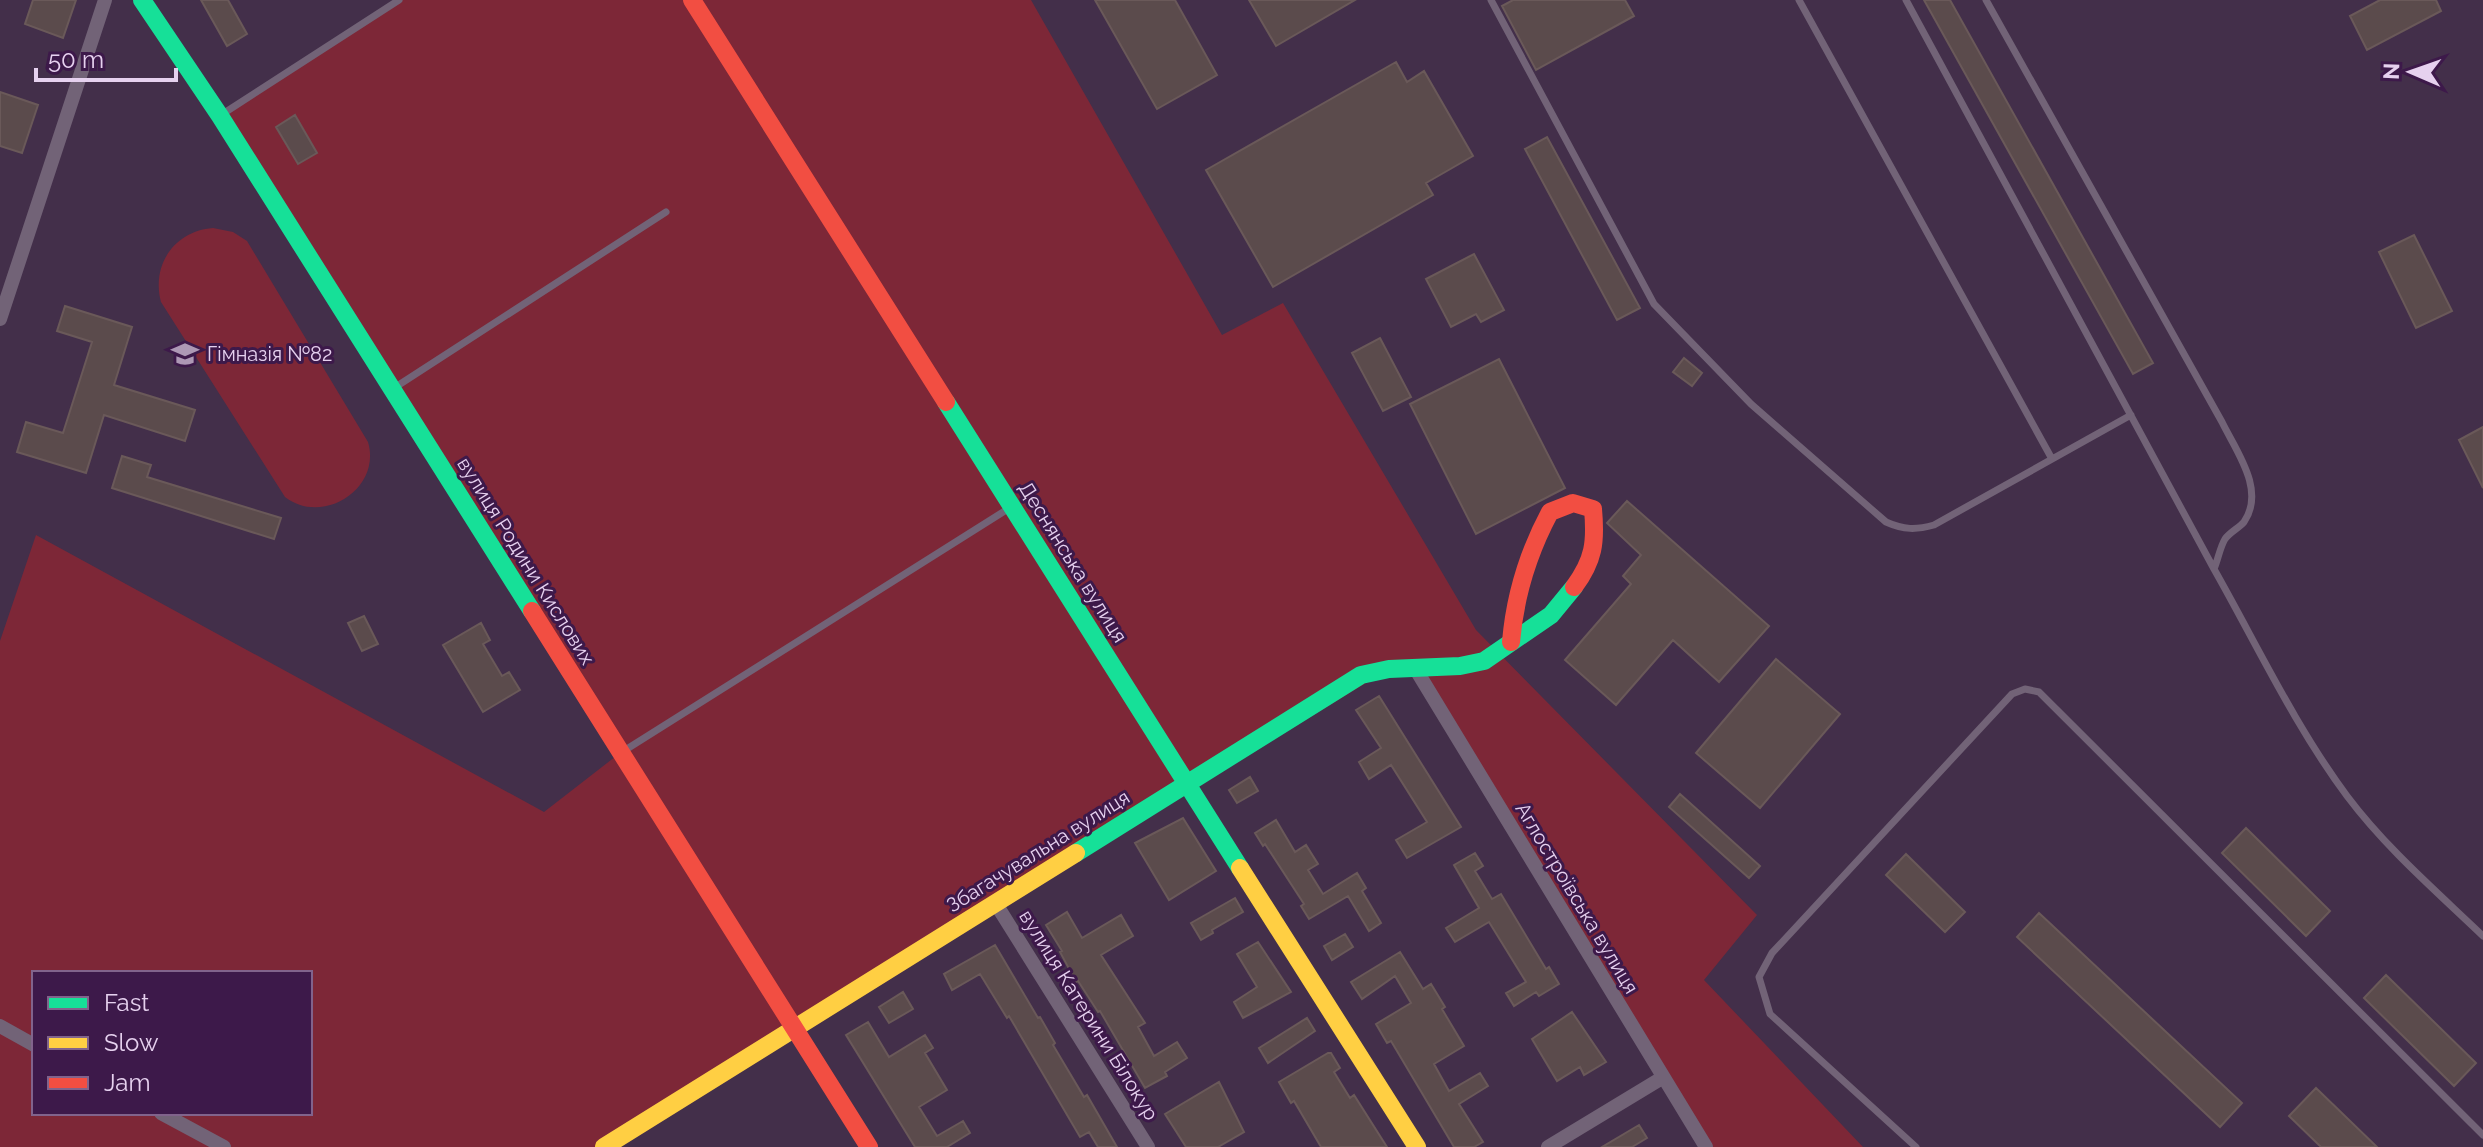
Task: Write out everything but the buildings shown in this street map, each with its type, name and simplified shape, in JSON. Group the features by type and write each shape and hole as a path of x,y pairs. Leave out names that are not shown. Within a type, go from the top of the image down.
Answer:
{"street":[{"path":"0,319 4,297 105,0"},
{"name":"вулиця Родини Кислових","path":"142,0 220,116 869,1147"},
{"name":"Деснянська вулиця","path":"692,0 1417,1147"},
{"name":"Збагачувальна вулиця","path":"604,1147 1361,675 1389,669 1460,666 1484,661 1551,615 1589,567 1595,534 1593,509 1573,503 1550,512 1524,565 1511,642"},
{"name":"Аглостроївська вулиця","path":"1415,668 1706,1147"},
{"name":"вулиця Катерини Білокур","path":"996,904 1148,1147"},
{"path":"0,1026 32,1044"},
{"path":"1548,1147 1662,1078"},
{"path":"165,1115 224,1147"}],"lane":[{"path":"220,116 399,0"},
{"path":"1491,0 1654,304 1751,404 1886,522 1902,529 1918,530 1934,525 2131,415"},
{"path":"1799,0 2052,459"},
{"path":"1906,0 2214,569 2306,732 2346,796 2391,850 2483,936"},
{"path":"1986,0 2222,422 2245,471 2253,491 2251,507 2243,523 2225,539 2214,569"},
{"path":"392,389 666,212"},
{"path":"620,753 1011,506"},
{"path":"1916,1147 1770,1014 1759,977 1772,953 2012,694 2025,689 2039,692 2483,1135"}],"shaded area":[{"path":"399,0 1031,0 1222,335 1283,303 1476,630 1757,915 1704,980 1863,1147 1706,1147 1415,668 1389,669 604,1147 0,1147 0,641 36,535 544,812 620,753 220,116"},
{"path":"213,228 233,232 247,241 368,442 370,459 358,488 331,505 300,505 285,497 161,302 160,275 169,252 187,235"}],"traffic: fast":[{"path":"142,0 220,116 532,611"},
{"path":"946,402 1240,868"},
{"path":"1076,853 1361,675 1389,669 1460,666 1484,661 1551,615 1574,587"}],"traffic: slow":[{"path":"604,1147 1076,853"},
{"path":"1240,868 1417,1147"}],"traffic: jam":[{"path":"692,0 946,402"},
{"path":"1511,642 1519,591 1535,543 1550,512 1573,503 1593,509 1594,531 1590,559 1574,587"},
{"path":"532,611 869,1147"}],"place":[{"name":"Гімназія №82","path":"185,354"}]}
